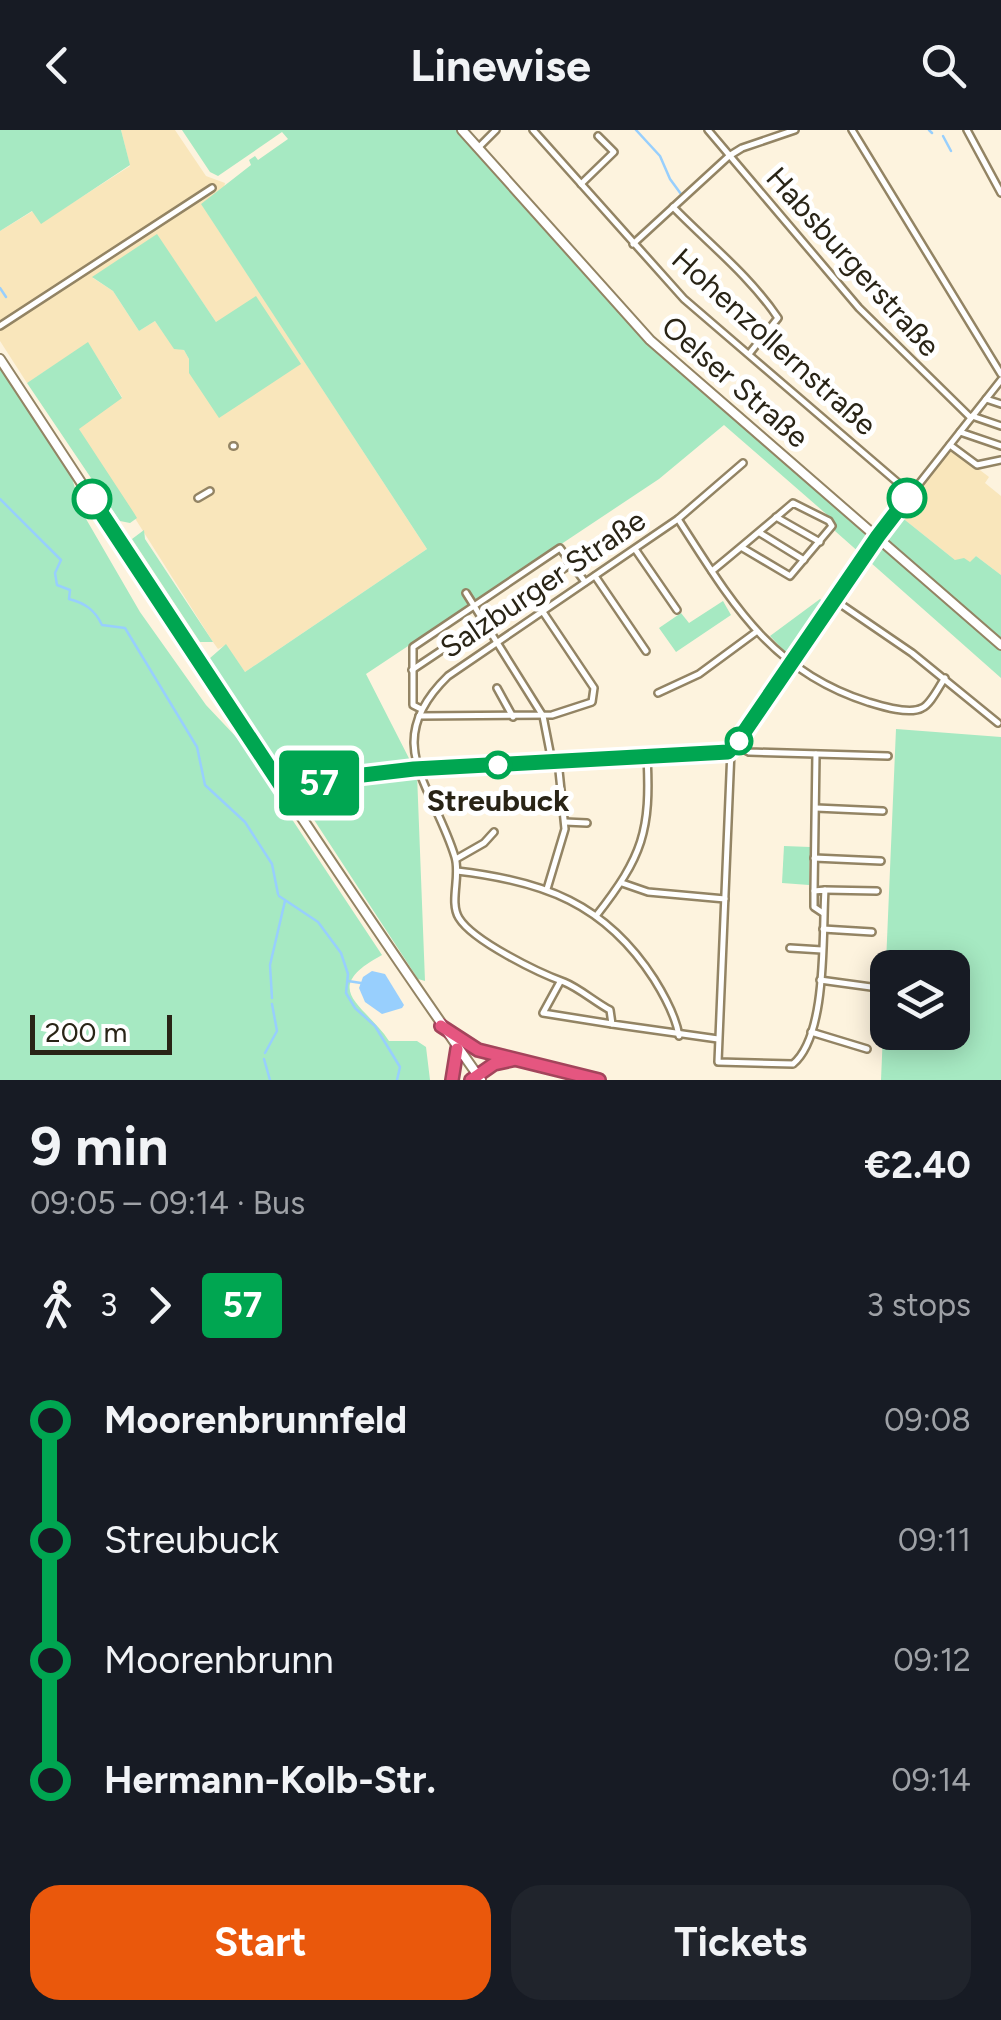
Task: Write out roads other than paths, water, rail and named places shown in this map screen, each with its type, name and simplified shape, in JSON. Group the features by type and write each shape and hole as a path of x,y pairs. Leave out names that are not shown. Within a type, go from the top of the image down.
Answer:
{"highway":[{"path":"442,1026 473,1048 599,1080"},
{"path":"452,1080 457,1049"},
{"path":"476,1078 501,1061 516,1060"}],"main road":[{"name":"Oelser Straße","path":"462,130 644,335 1001,646"},
{"path":"0,359 476,1078"},
{"path":"288,796 337,778 418,769 734,747 878,536"}],"street":[{"path":"478,148 496,130"},
{"name":"Hohenzollernstraße","path":"532,130 687,301 911,494"},
{"name":"Habsburgerstraße","path":"708,130 859,308 971,417"},
{"path":"633,244 729,156 796,130"},
{"path":"852,130 1001,377 878,536"},
{"path":"967,130 1001,193"},
{"path":"581,184 614,152 598,136"},
{"path":"0,326 212,188"},
{"path":"673,207 710,246 734,264 778,318 749,354"},
{"path":"986,399 1001,404"},
{"path":"971,417 1001,426"},
{"path":"960,432 1001,446"},
{"path":"950,445 978,465 1001,460"},
{"name":"Salzburger Straße","path":"420,712 448,676 678,520 743,463"},
{"path":"198,498 210,491"},
{"path":"712,571 793,503 828,521 831,530 790,576 741,547"},
{"path":"776,517 820,542"},
{"path":"678,520 756,632 792,665 846,694 911,710 925,706 945,678"},
{"path":"759,532 804,560"},
{"path":"543,611 595,691 592,702 544,716 513,717 420,712 413,705 412,647 560,548 585,582"},
{"path":"635,549 676,610"},
{"path":"412,670 572,564"},
{"path":"595,576 646,651"},
{"path":"466,593 544,716 566,822 560,857 547,888"},
{"path":"836,601 945,678 998,724"},
{"path":"658,692 699,674 756,632"},
{"path":"497,688 513,717"},
{"path":"420,712 414,745 418,769 456,859 456,905 460,920 511,957 610,1010 612,1024"},
{"path":"826,890 820,980 811,1032 803,1053 793,1064 718,1062 734,747 746,752 888,756"},
{"path":"816,754 814,908 824,913"},
{"path":"596,916 638,855 649,797 647,756"},
{"path":"816,808 883,811"},
{"path":"566,822 587,823"},
{"path":"456,859 484,843 494,832"},
{"path":"814,858 882,862"},
{"path":"456,871 512,878 547,888 596,916 621,936 643,962 658,985 679,1036"},
{"path":"622,883 648,892 725,899"},
{"path":"814,890 878,891"},
{"path":"824,929 872,932"},
{"path":"790,948 822,950"},
{"path":"820,980 870,987"},
{"path":"560,982 544,1014 718,1039"},
{"path":"811,1032 867,1049"}],"water":[{"path":"372,971 385,974 404,1005 402,1008 382,1014 365,1002 359,988 363,977"}],"waterway":[{"path":"636,130 660,156 681,194"},
{"path":"929,130 932,133"},
{"path":"943,136 951,151"},
{"path":"0,288 6,297"},
{"path":"0,499 61,560 55,573 57,585 70,590 69,599 89,608 102,625 125,628 197,747 205,785 245,822 272,864 278,894"},
{"path":"279,896 318,922 341,953 348,974 346,993 355,1008 375,1026 400,1067 397,1080"},
{"path":"272,998 270,965 285,901"},
{"path":"348,981 361,983"},
{"path":"265,1053 277,1031 272,1004"},
{"path":"264,1059 270,1080"}],"place":[{"name":"Streubuck","path":"498,765"}]}
